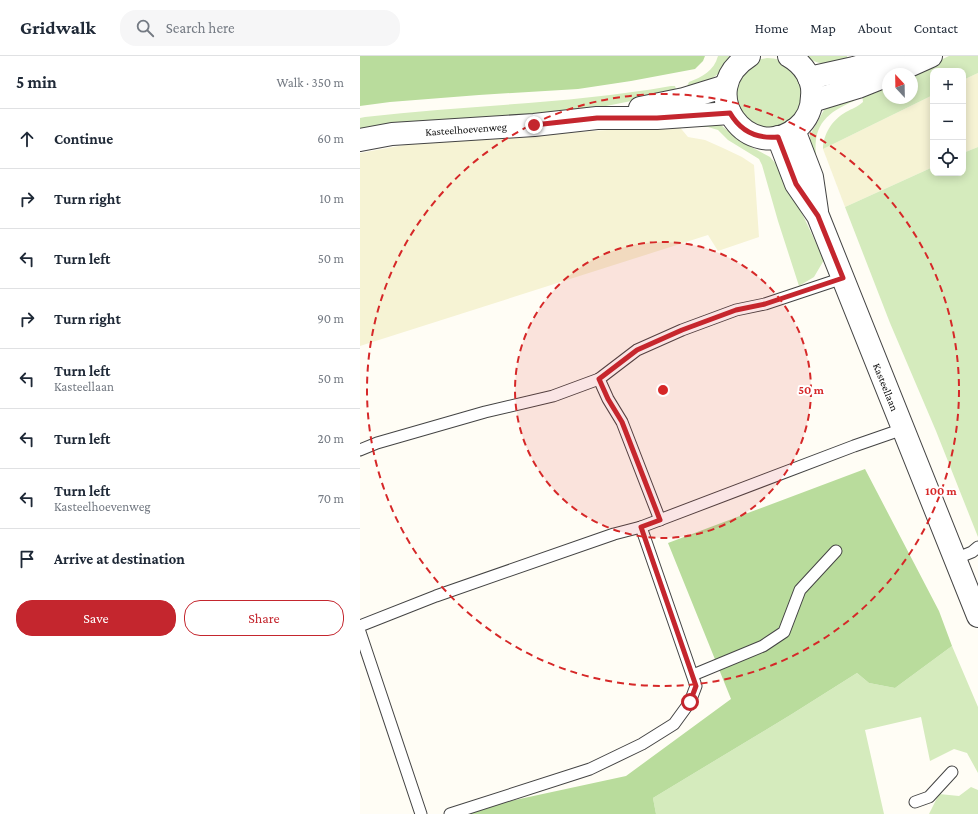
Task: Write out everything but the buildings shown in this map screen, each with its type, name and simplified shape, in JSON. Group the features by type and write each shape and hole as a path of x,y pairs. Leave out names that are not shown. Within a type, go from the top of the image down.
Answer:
{"street":[{"path":"744,58 732,72 726,86 725,95 730,113 735,122 750,134 768,138 786,134 801,125 806,118 812,101 813,93 809,78 800,64 789,56"},
{"path":"809,78 854,68 894,56"},
{"path":"904,68 931,56"},
{"path":"812,101 858,87 882,77"},
{"name":"Kasteelhoevenweg","path":"360,140 392,134 534,125 597,118 684,99 726,86"},
{"name":"Kasteelhoevenweg","path":"597,118 657,118 730,113"},
{"name":"Kasteellaan","path":"786,134 812,177 818,216 978,616"}],"lane":[{"path":"360,450 377,443 485,412 553,396 599,379 637,350 682,330 736,310 765,304 843,278"},
{"path":"599,379 608,399 622,422 660,520"},
{"path":"360,626 436,596 614,534 641,527 854,446 903,429"},
{"path":"450,814 590,769 642,744 674,724 690,702 696,686 693,675 641,527"},
{"path":"955,559 972,552 978,547"},
{"path":"693,675 763,646 784,632 800,590 836,551"},
{"path":"360,632 421,814"},
{"path":"916,802 929,797 952,772"}],"shaded area":[{"path":"978,73 978,147 966,152 966,104 966,79"},
{"path":"930,96 930,168 845,207 823,149 915,104 918,104 918,102"},
{"path":"678,125 688,137 705,140 742,157 754,165 759,237 718,251 708,235 360,346 360,153 410,144"}],"green space":[{"path":"360,56 705,56 703,61 695,69 578,89 479,95 390,102 360,106"},
{"path":"718,56 729,56 723,69 718,74 700,84 686,88 689,82 703,76 714,66"},
{"path":"806,56 847,56 848,62 826,64 816,62"},
{"path":"949,56 978,56 978,73 966,79 966,68 930,68 930,96 918,102 918,71"},
{"path":"767,58 783,61 803,78 799,119 760,132 736,112 735,82 757,60"},
{"path":"882,85 882,104 915,104 823,149 823,143 833,123 841,115 863,102 862,93"},
{"path":"675,86 677,92 606,106 501,117 411,122 360,129 360,118 365,117 557,101"},
{"path":"855,95 854,101 837,110 824,120 817,135 816,154 812,156 810,135 824,110 835,101"},
{"path":"709,122 721,125 740,141 770,157 782,171 824,260 814,277 799,286 759,159 728,140 718,130 708,127 696,127 694,123"},
{"path":"978,147 978,537 936,431 890,323 845,207 930,168 930,176 966,176 966,152"},
{"path":"865,469 939,611 952,646 895,688 869,683 857,673 653,798 656,814 460,814 483,807 626,776 731,699 668,543"},
{"path":"952,646 978,707 978,773 967,753 954,749 930,761 921,717 865,730 884,814 656,814 653,798 857,673 869,683 895,688"},
{"path":"971,787 978,790 978,814 929,814 939,794 959,796"}],"route":[{"path":"534,125 597,118 632,119 730,113 735,122 750,134 768,138 778,137 796,184 818,216 843,278 765,304 736,310 682,330 637,350 599,379 608,399 622,422 660,520 641,527 696,686 690,702"}]}
